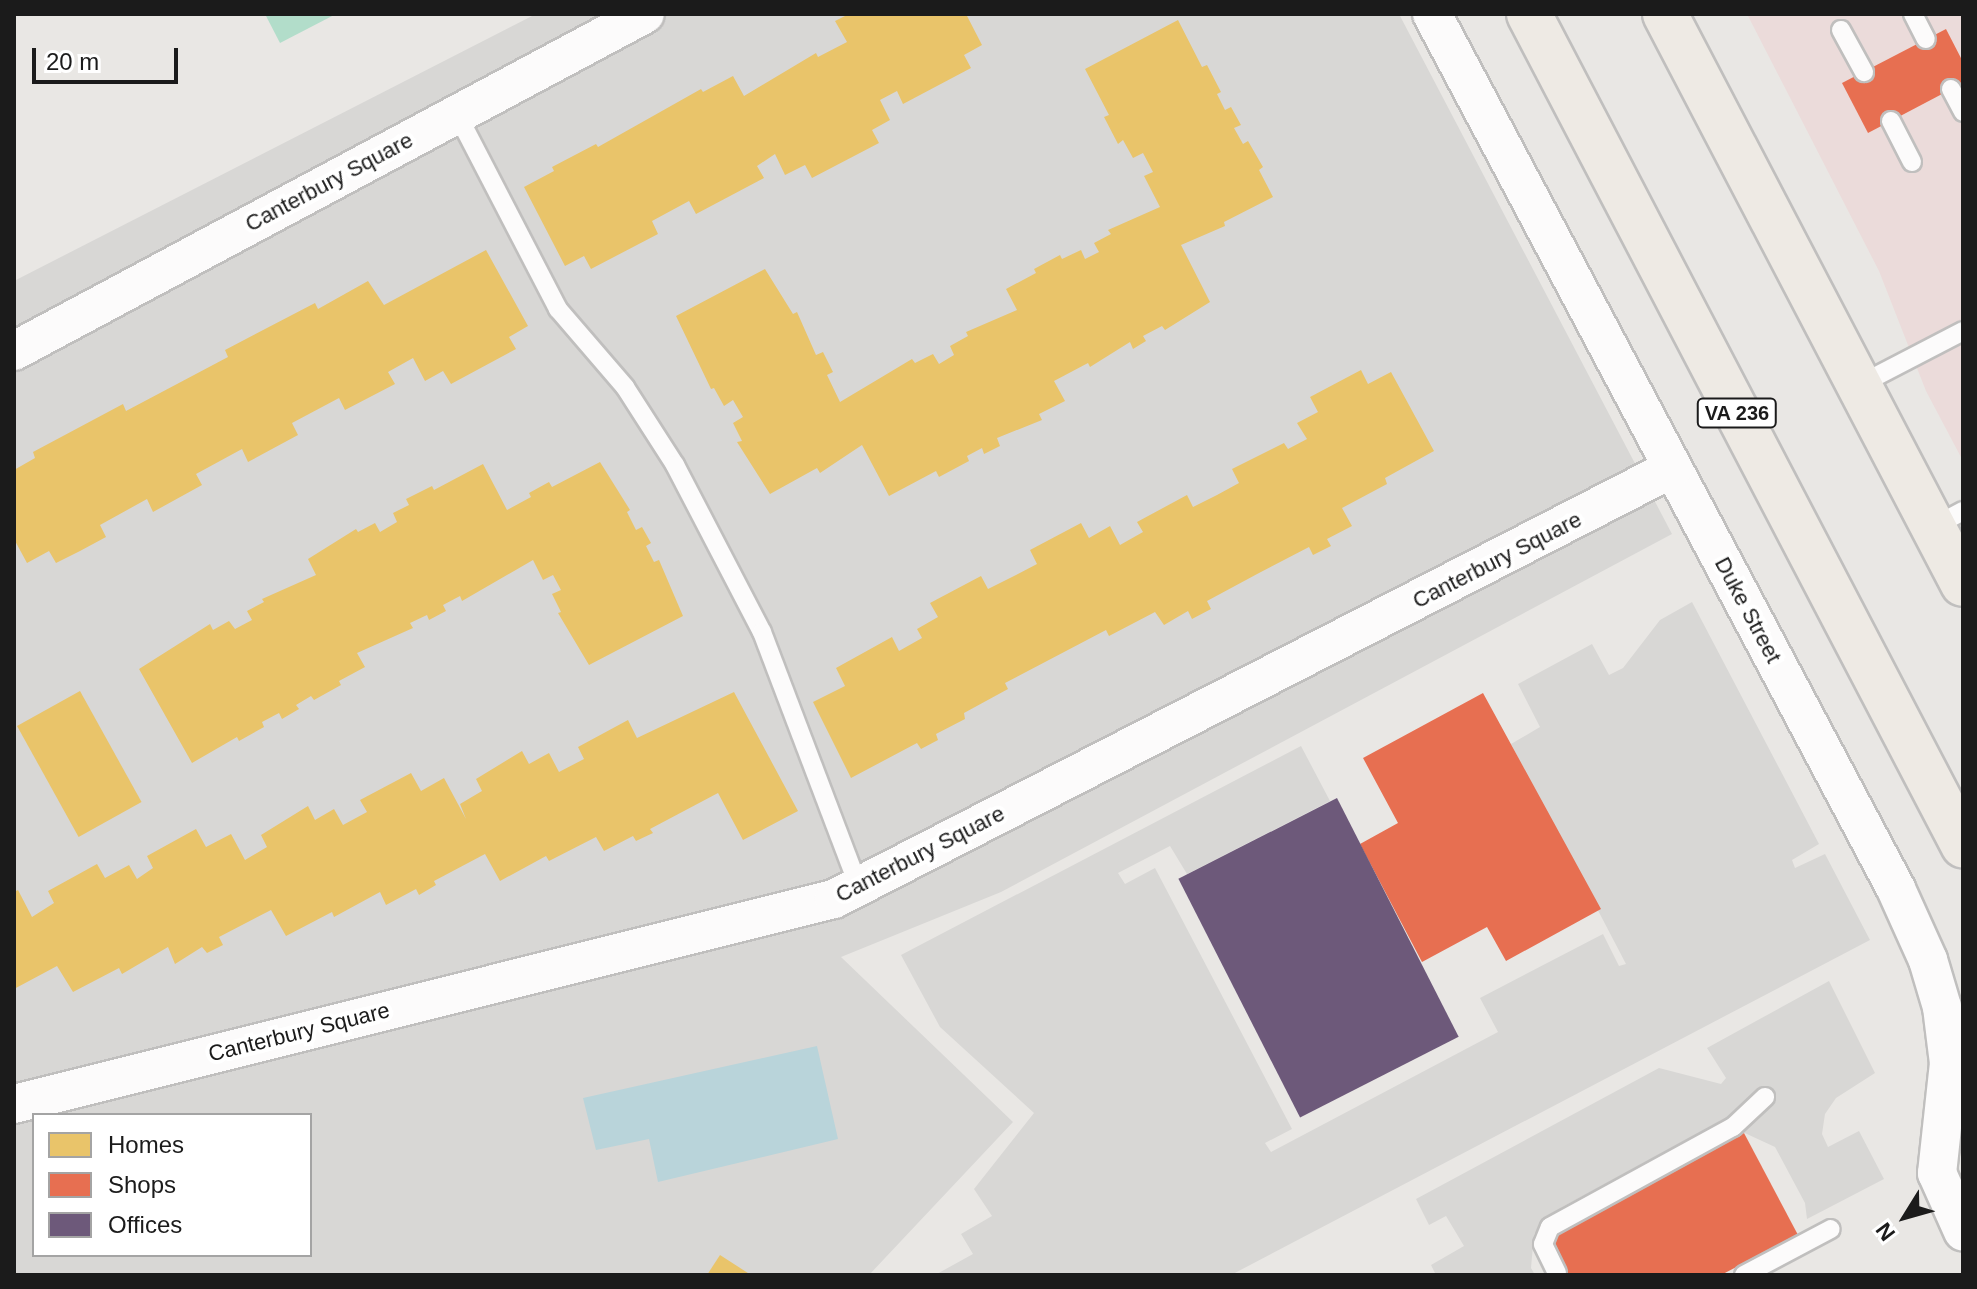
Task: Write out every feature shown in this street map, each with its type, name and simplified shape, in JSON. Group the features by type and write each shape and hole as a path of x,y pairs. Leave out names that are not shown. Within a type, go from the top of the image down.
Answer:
{"main road":[{"name":"VA 236","path":"1529,14 1963,845"},
{"path":"1665,14 1859,385 1948,519 1963,584"}],"street":[{"name":"Canterbury Square","path":"14,351 645,14"},
{"name":"Duke Street","path":"1432,14 1896,889 1928,960 1942,1007 1949,1063 1937,1173 1963,1231"},
{"name":"Canterbury Square","path":"14,1104 834,899 1673,468"}],"lane":[{"path":"1913,14 1926,39"},
{"path":"1841,30 1864,72"},
{"path":"1951,89 1963,112"},
{"path":"457,114 558,309 625,387 675,465 762,632 859,887"},
{"path":"1891,121 1912,162"},
{"path":"1859,385 1963,331"},
{"path":"1557,1273 1543,1244 1550,1227 1733,1127 1765,1097"},
{"path":"1744,1275 1831,1229"}],"shaded area":[{"path":"536,14 1399,14 1672,534 1001,892 841,957 1013,1122 869,1275 14,1275 14,281"},
{"path":"1747,14 1963,14 1963,461 1926,391 1879,271"},
{"path":"1692,602 1819,844 1792,860 1795,868 1825,854 1870,940 1231,1275 935,1275 973,1254 961,1234 992,1216 974,1189 1034,1113 940,1027 901,955 1301,746 1330,801 1187,874 1170,846 1118,873 1125,884 1155,868 1292,1129 1265,1143 1271,1152 1498,1032 1480,998 1603,934 1619,966 1626,964 1511,744 1540,727 1518,684 1592,644 1609,675 1623,668 1660,620"},
{"path":"1829,981 1875,1073 1836,1098 1825,1114 1822,1134 1828,1147 1859,1131 1884,1179 1807,1219 1805,1203 1775,1147 1721,1122 1562,1207 1534,1234 1531,1268 1535,1275 1436,1275 1431,1265 1464,1246 1446,1216 1429,1225 1416,1199 1659,1068 1721,1084 1726,1078 1707,1048"}],"green space":[{"path":"265,14 336,14 280,43"}],"water":[{"path":"817,1046 838,1139 658,1182 649,1139 596,1150 583,1098"}],"building: Homes":[{"path":"849,14 966,14 982,45 964,55 971,68 903,104 897,91 880,100 890,120 872,130 879,143 812,178 805,165 785,175 775,154 757,166 764,178 696,214 689,201 652,221 658,234 591,269 584,256 565,266 524,187 554,171 552,167 596,144 598,147 701,89 703,92 733,76 744,96 816,53 818,57 847,42 835,21"},
{"path":"1178,20 1202,67 1207,65 1221,92 1217,94 1225,110 1231,107 1241,125 1234,128 1243,144 1248,141 1263,167 1259,170 1273,197 1224,222 1225,226 1181,245 1210,302 1165,330 1162,326 1143,336 1146,341 1133,349 1130,342 1090,367 1088,363 1054,381 1065,401 1039,414 1042,420 997,438 1000,446 984,454 982,448 967,456 969,461 939,477 936,471 889,496 862,445 820,473 817,468 770,494 737,442 742,441 733,423 743,417 733,400 724,406 714,388 711,389 676,316 765,269 793,314 797,312 816,355 823,352 833,372 827,375 840,402 912,359 915,363 933,354 939,364 954,355 950,346 968,336 966,332 1017,310 1006,289 1036,273 1034,269 1060,255 1062,259 1081,250 1085,259 1099,252 1094,243 1111,234 1108,230 1160,207 1144,176 1153,172 1143,153 1133,158 1123,140 1118,144 1104,117 1109,115 1085,69"},
{"path":"486,250 528,326 509,337 516,349 451,384 443,371 425,381 413,358 388,372 395,384 345,410 339,398 292,423 298,435 248,462 242,449 196,474 202,485 153,512 147,499 100,525 106,537 56,563 49,551 27,563 14,539 14,470 35,458 33,452 123,404 126,411 228,357 225,350 315,303 318,309 368,281 384,305"},
{"path":"1361,370 1368,384 1391,372 1434,451 1385,478 1387,484 1342,508 1352,526 1327,539 1331,546 1313,555 1309,547 1259,573 1207,601 1211,609 1192,619 1188,611 1164,625 1155,612 1109,636 1106,630 1005,683 1008,689 964,713 965,719 936,734 938,740 921,749 917,743 851,778 813,702 845,686 836,668 892,637 899,651 922,638 917,629 938,617 930,603 981,576 988,589 1037,564 1030,550 1081,523 1089,538 1110,526 1120,545 1143,532 1137,522 1187,495 1193,507 1239,483 1232,469 1284,443 1288,449 1307,439 1297,423 1318,412 1310,397"},
{"path":"600,462 630,510 627,512 636,530 642,527 651,543 646,546 654,562 659,560 683,616 589,665 558,613 561,612 552,594 561,590 553,575 543,580 533,560 462,601 460,596 443,605 446,611 429,620 427,615 410,623 413,628 357,653 365,667 339,681 341,685 314,700 311,696 296,705 299,709 282,719 279,713 262,722 264,727 239,741 237,737 192,763 139,669 210,624 213,630 229,621 235,629 252,620 247,611 264,602 262,599 316,575 308,559 356,529 358,532 375,523 380,532 397,522 393,513 409,505 406,499 432,486 434,490 483,464 507,510 531,497 529,493 549,482 552,487"},
{"path":"80,691 142,802 79,837 17,726"},
{"path":"734,692 798,811 743,840 718,793 650,829 653,833 636,841 633,836 604,851 596,837 549,861 546,856 500,881 485,854 434,881 436,885 419,895 416,889 386,905 380,892 334,917 332,912 286,936 271,910 219,937 223,945 207,953 202,947 175,964 168,947 122,974 119,968 73,992 57,966 14,989 14,892 18,890 32,917 54,903 48,891 97,864 105,878 129,865 137,879 153,868 147,856 196,829 206,847 231,834 245,860 267,847 261,835 308,806 315,820 334,809 343,825 367,812 360,800 411,773 421,791 444,778 466,819 460,804 482,791 476,779 522,751 529,764 549,753 559,772 584,759 578,747 628,720 637,738"},
{"path":"720,1255 751,1275 707,1275"}],"building: Shops":[{"path":"1946,29 1963,62 1963,83 1868,133 1842,83"},
{"path":"1483,693 1601,909 1506,961 1487,927 1422,962 1360,844 1398,823 1363,758"},
{"path":"1744,1133 1798,1235 1721,1275 1553,1275 1548,1236"}],"building: Offices":[{"path":"1337,798 1459,1037 1300,1118 1178,879"}]}
